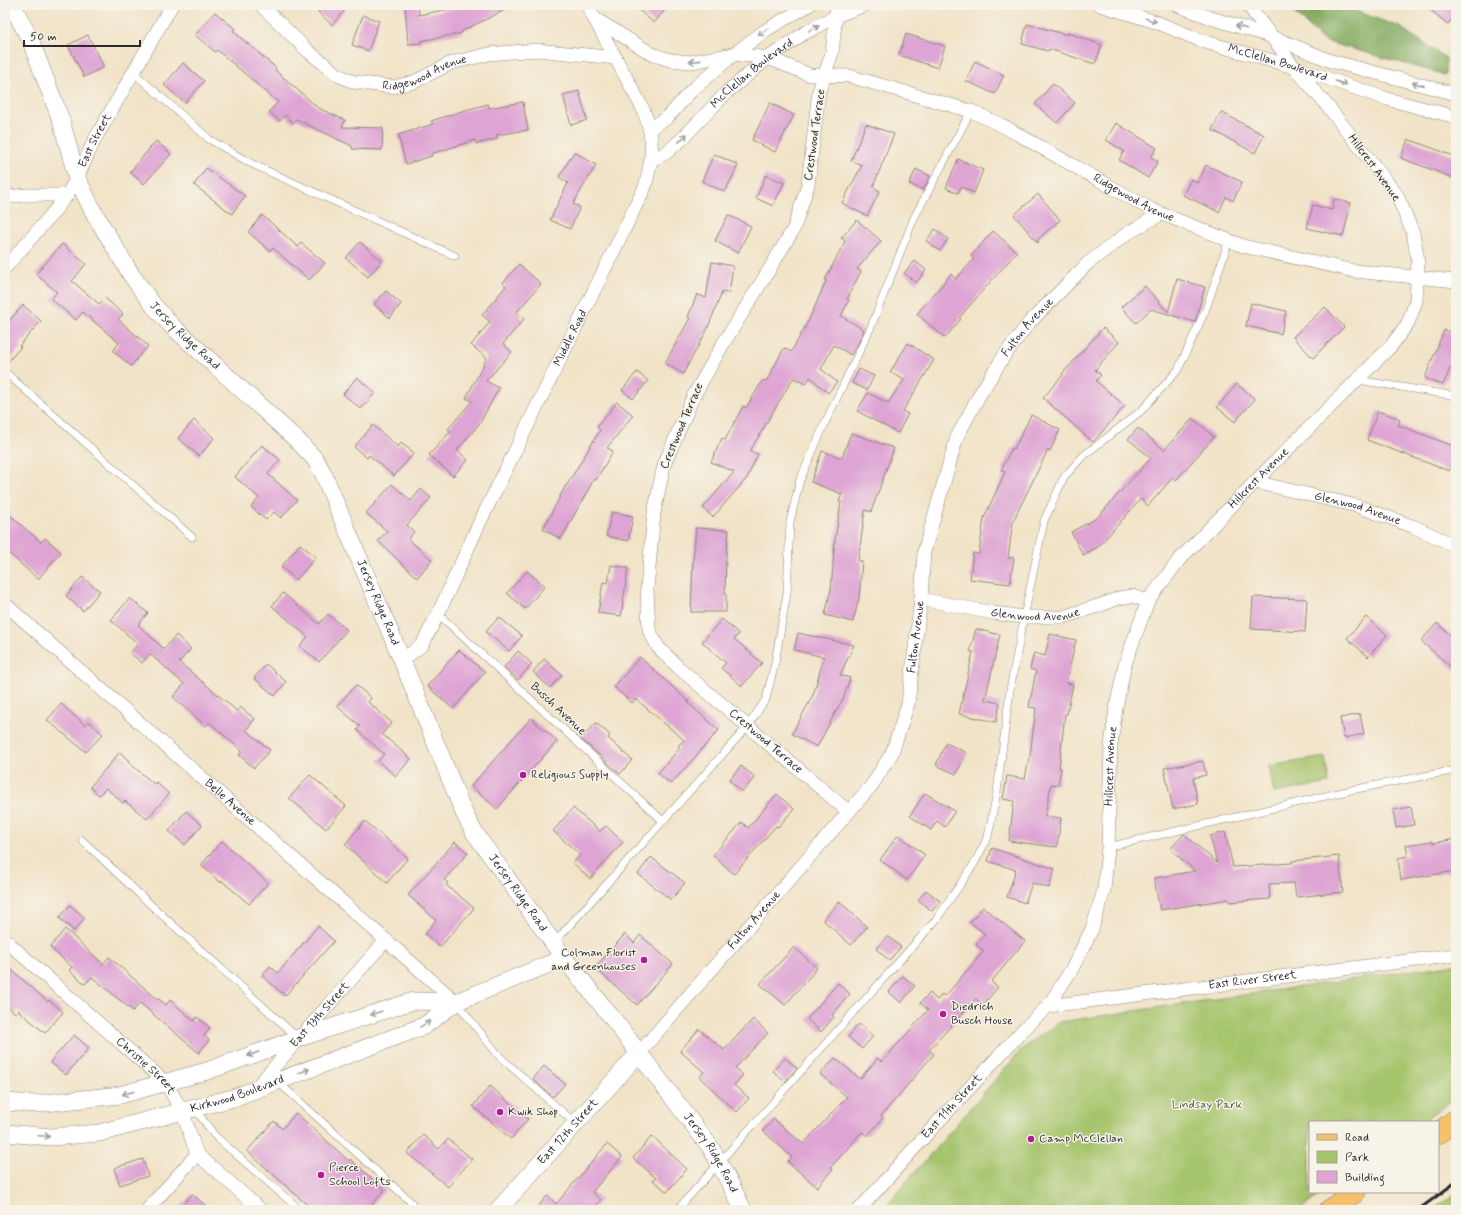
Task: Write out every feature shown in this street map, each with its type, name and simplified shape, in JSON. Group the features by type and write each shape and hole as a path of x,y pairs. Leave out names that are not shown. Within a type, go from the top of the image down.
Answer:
{"main road":[{"path":"1439,1132 1456,1120"},
{"path":"1330,1210 1354,1193"}],"street":[{"name":"Jersey Ridge Road","path":"12,5 30,38 61,120 77,178 94,211 128,269 153,305 178,331 297,440 314,458 323,473 402,660 464,814 474,832 564,958 711,1148 743,1210"},
{"name":"East Street","path":"5,268 67,195 77,178 95,139 132,72 172,5"},
{"name":"Ridgewood Avenue","path":"261,5 308,51 338,74 354,82 393,87 414,82 451,63 489,54 537,50 616,58"},
{"name":"Middle Road","path":"402,660 422,645 438,614 478,526 645,187 651,160 652,146 650,129 643,109 587,5"},
{"name":"McClellan Boulevard","path":"650,129 668,117 691,91 734,54 766,30 809,5"},
{"name":"McClellan Boulevard","path":"651,160 666,153 681,140 726,92 768,58 836,10 866,5"},
{"name":"McClellan Boulevard","path":"1100,5 1156,22 1202,41 1294,68 1386,99 1456,117"},
{"name":"McClellan Boulevard","path":"1177,5 1211,18 1270,36 1331,61 1456,94"},
{"name":"Hillcrest Avenue","path":"1048,1006 1072,969 1092,929 1104,890 1108,847 1111,753 1116,708 1125,664 1148,601 1179,560 1392,346 1408,323 1416,301 1418,260 1413,233 1396,195 1330,109 1294,68 1248,5"},
{"path":"825,76 832,53 836,10"},
{"name":"McClellan Boulevard","path":"594,18 652,54 670,60 691,62 734,54"},
{"name":"Ridgewood Avenue","path":"734,54 768,58 810,75 849,76 971,111 1005,127 1152,210 1243,246 1354,271 1456,281"},
{"name":"Crestwood Terrace","path":"825,76 819,92 808,184 794,228 723,344 693,397 664,465 654,513 648,589 649,630 658,647 679,668 849,812"},
{"path":"5,197 27,195 67,195"},
{"name":"Fulton Avenue","path":"639,1053 872,785 892,753 908,704 921,599 924,552 957,437 980,394 1004,356 1028,324 1088,263 1128,234 1161,214"},
{"name":"Glenwood Avenue","path":"1255,482 1357,506 1412,526 1456,546"},
{"name":"Glenwood Avenue","path":"921,599 993,613 1024,617 1064,617 1119,598 1132,596 1148,601"},
{"name":"Belle Avenue","path":"5,604 456,1002"},
{"name":"Christie Street","path":"5,940 166,1083 188,1109 197,1154 261,1210"},
{"name":"East 13th Street","path":"254,1090 386,940"},
{"name":"East River Street","path":"1048,1006 1456,955"},
{"name":"Kirkwood Boulevard","path":"5,1133 51,1137 99,1133 233,1098 424,1026 456,1002 564,958"},
{"name":"Kirkwood Boulevard","path":"5,1102 36,1104 120,1095 207,1071 299,1038 413,1001 456,1002"},
{"name":"East 11th Street","path":"859,1210 1023,1030 1048,1006"},
{"name":"East 12th Street","path":"498,1210 639,1053"},
{"path":"147,1210 197,1154"}],"lane":[{"path":"132,72 209,139 250,163 455,256"},
{"path":"554,944 748,726 766,699 775,663 787,593 790,522 800,480 825,423 871,327 914,218 971,111"},
{"path":"677,1210 936,920 974,864 988,837 997,792 1010,690 1044,521 1064,477 1083,456 1140,411 1178,370 1206,309 1229,240"},
{"path":"5,372 192,538"},
{"path":"1358,380 1456,396"},
{"name":"Busch Avenue","path":"438,614 663,821"},
{"path":"1108,847 1351,790 1456,770"},
{"path":"82,840 152,906 299,1038"},
{"path":"456,1002 500,1057 575,1123"},
{"path":"276,1081 412,1203 406,1210"},
{"path":"188,1109 216,1137 300,1210"}],"green space":[{"path":"1286,5 1343,5 1400,27 1446,58 1445,75 1324,41"},
{"path":"1325,757 1329,783 1274,793 1269,766"},
{"name":"Lindsay Park","path":"1456,964 1456,1098 1423,1121 1309,1121 1309,1193 1323,1193 1299,1210 882,1210 1022,1049 1059,1022"},
{"path":"1456,1193 1456,1210 1433,1210"}],"building":[{"path":"324,5 349,5 332,25 318,12"},
{"path":"405,5 418,5 419,15 468,5 515,5 462,31 462,33 421,41 421,43 408,44"},
{"path":"633,5 669,5 654,23"},
{"path":"1424,5 1456,5 1456,13 1448,24"},
{"path":"215,12 235,29 233,31 276,68 275,70 318,108 345,120 342,127 383,128 382,150 352,149 352,146 296,119 293,123 285,115 280,121 269,112 278,102 217,50 215,52 195,35"},
{"path":"363,15 379,21 368,51 352,45"},
{"path":"1027,24 1068,35 1068,33 1102,45 1095,64 1049,49 1048,51 1022,44"},
{"path":"906,34 945,46 938,68 899,55"},
{"path":"88,35 104,67 84,77 68,45"},
{"path":"975,61 1004,75 995,94 966,81"},
{"path":"183,63 204,81 185,103 164,85"},
{"path":"1053,84 1075,103 1057,123 1035,104"},
{"path":"579,91 587,120 571,125 563,95"},
{"path":"523,102 528,130 496,135 497,139 476,144 475,140 431,154 432,156 406,164 398,135 433,124 431,121 488,104 489,108"},
{"path":"770,103 794,115 775,152 752,140"},
{"path":"1221,112 1264,135 1255,153 1212,130"},
{"path":"1116,123 1157,148 1151,157 1158,161 1148,178 1119,160 1124,151 1106,140"},
{"path":"866,124 894,134 873,187 880,191 867,216 842,203 862,165 851,161"},
{"path":"1408,139 1456,157 1456,179 1401,158"},
{"path":"156,141 171,154 144,184 130,172"},
{"path":"574,152 596,165 573,204 580,207 570,229 550,220 568,183 559,177"},
{"path":"714,154 738,165 725,192 702,181"},
{"path":"958,159 983,170 974,193 961,187 958,193 946,188"},
{"path":"1206,165 1242,182 1233,201 1226,197 1219,212 1183,195 1191,179 1198,183"},
{"path":"206,168 245,196 232,214 194,185"},
{"path":"916,169 930,176 923,190 909,184"},
{"path":"766,175 784,183 773,206 756,198"},
{"path":"1038,194 1060,220 1038,239 1038,243 1014,215"},
{"path":"1334,199 1351,203 1343,236 1307,228 1313,205 1332,210"},
{"path":"262,215 298,247 301,243 325,263 309,280 273,248 270,251 248,232"},
{"path":"728,215 751,226 738,253 715,241"},
{"path":"857,220 881,241 857,269 861,271 847,299 849,300 841,316 864,330 858,344 851,355 834,345 821,369 837,382 828,393 810,377 806,384 793,378 750,451 758,454 747,478 713,517 703,508 734,472 711,462 722,438 725,440 743,406 746,408 763,380 766,382 784,348 791,352 809,320 826,281 825,280 845,241 841,238"},
{"path":"935,229 948,239 940,251 926,241"},
{"path":"993,231 1017,252 959,318 961,319 945,338 917,314 951,274 956,279 974,259 971,256"},
{"path":"360,242 382,261 368,277 346,258"},
{"path":"62,244 86,264 72,281 99,304 105,298 123,314 118,319 148,346 131,366 113,351 119,343 83,312 76,320 51,299 57,292 36,274"},
{"path":"915,261 926,270 916,283 904,273"},
{"path":"712,262 733,266 729,293 722,292 707,330 683,374 665,363 690,318 688,317 697,294 706,298"},
{"path":"519,264 541,284 516,313 524,319 503,344 512,352 486,381 499,388 480,423 457,450 468,460 453,476 429,455 451,431 448,429 472,401 466,398 487,358 471,345 490,322 482,315 506,286 503,283"},
{"path":"1177,279 1205,287 1195,322 1151,309 1136,323 1121,307 1145,286 1168,312"},
{"path":"386,291 401,304 390,318 374,304"},
{"path":"1251,303 1286,311 1281,334 1246,326"},
{"path":"23,305 41,321 5,365 5,326"},
{"path":"1325,307 1344,327 1313,358 1293,337"},
{"path":"1103,328 1119,342 1095,370 1101,375 1096,381 1125,406 1093,442 1043,398"},
{"path":"1444,330 1456,335 1456,369 1451,367 1443,385 1425,378"},
{"path":"908,343 934,360 903,411 908,414 898,433 857,411 868,393 888,403 904,380 890,372"},
{"path":"859,369 874,376 867,390 852,383"},
{"path":"637,372 648,381 633,399 622,390"},
{"path":"357,377 375,393 361,409 343,394"},
{"path":"1237,384 1255,399 1235,422 1217,407"},
{"path":"617,402 633,415 607,448 613,451 596,480 594,479 561,539 543,529 566,485 600,430 597,427"},
{"path":"1378,411 1400,419 1398,425 1456,447 1456,452 1449,471 1367,440"},
{"path":"1031,415 1060,430 1050,451 1048,450 1013,521 1008,558 1014,558 1010,584 970,579 973,553 979,554 984,518 1005,472 1001,470 1012,448 1014,449"},
{"path":"1193,418 1214,437 1176,480 1173,477 1148,506 1141,499 1098,547 1083,555 1071,532 1097,518 1151,458 1128,439 1138,428 1164,450"},
{"path":"194,420 214,438 199,456 178,438"},
{"path":"373,425 398,447 401,443 414,453 394,476 369,455 367,458 354,447"},
{"path":"851,433 894,448 871,512 865,510 858,561 862,561 859,598 853,622 825,615 831,589 835,540 841,502 839,501 842,494 811,482 822,451 842,458"},
{"path":"262,445 280,460 268,474 297,500 281,518 274,512 266,520 251,507 259,498 235,477"},
{"path":"392,484 411,501 421,489 431,498 407,525 414,532 408,539 432,560 417,578 378,541 387,531 366,513"},
{"path":"5,511 41,542 45,538 61,552 38,579 5,550"},
{"path":"612,512 633,516 628,541 606,536"},
{"path":"696,528 729,530 726,556 726,612 691,612"},
{"path":"300,544 316,557 296,580 281,567"},
{"path":"611,565 628,568 621,616 598,613 603,582 608,583"},
{"path":"527,571 545,586 525,609 507,593"},
{"path":"82,577 100,591 83,611 66,596"},
{"path":"283,593 319,624 328,614 347,630 319,662 300,646 308,637 272,606"},
{"path":"1253,597 1307,599 1305,632 1251,629"},
{"path":"130,598 148,613 138,625 164,649 176,635 191,649 179,662 237,711 240,707 255,719 246,730 270,750 254,768 239,755 242,751 209,722 206,726 173,697 184,684 150,654 142,663 130,653 138,644 111,620"},
{"path":"499,617 522,636 509,651 486,632"},
{"path":"1366,617 1387,635 1368,657 1347,638"},
{"path":"722,619 739,634 734,639 762,663 742,686 721,668 726,663 702,642"},
{"path":"1437,623 1456,640 1456,671 1421,641"},
{"path":"976,629 1000,635 985,700 1000,703 996,722 959,714 973,652 970,651"},
{"path":"798,633 854,645 840,675 850,678 843,700 817,747 792,734 813,695 824,657 794,650"},
{"path":"1050,634 1076,640 1066,683 1073,684 1067,714 1065,714 1059,768 1061,768 1058,785 1051,784 1045,816 1061,818 1057,847 1009,841 1014,801 1003,799 1007,776 1025,779 1029,763 1036,708 1029,707 1036,671 1030,669 1034,653 1045,656"},
{"path":"459,650 485,672 453,709 427,686"},
{"path":"518,651 532,664 518,680 504,667"},
{"path":"640,657 689,702 688,703 719,730 671,784 658,773 680,748 678,746 684,740 636,699 632,703 614,687"},
{"path":"544,659 562,675 550,688 533,672"},
{"path":"266,664 286,682 275,696 254,678"},
{"path":"356,685 371,698 368,702 392,723 382,734 411,759 396,776 378,761 384,754 357,730 360,726 337,706"},
{"path":"61,704 85,725 88,721 103,734 86,752 47,720"},
{"path":"1360,714 1364,734 1344,738 1340,718"},
{"path":"531,718 557,741 497,809 471,786"},
{"path":"596,723 610,735 608,738 632,760 620,774 581,739"},
{"path":"946,743 967,753 956,774 936,765"},
{"path":"120,752 129,761 128,762 154,784 156,782 169,794 147,819 125,801 123,803 106,788 99,795 90,787"},
{"path":"1203,761 1206,775 1193,778 1198,804 1173,809 1164,768"},
{"path":"741,766 755,777 742,792 729,780"},
{"path":"310,775 346,806 326,829 289,798"},
{"path":"925,793 955,811 945,827 937,821 931,830 910,816"},
{"path":"777,794 794,809 778,827 776,826 734,874 713,855 742,822 748,828"},
{"path":"1411,807 1414,825 1396,828 1393,810"},
{"path":"573,808 600,831 606,826 623,842 590,879 573,863 580,855 553,831"},
{"path":"186,811 202,825 185,845 169,831"},
{"path":"365,821 408,858 387,883 345,844"},
{"path":"1225,832 1233,867 1292,863 1292,861 1339,856 1343,892 1296,897 1294,883 1269,884 1270,899 1229,902 1229,899 1160,910 1154,878 1195,871 1170,849 1184,834 1217,863 1210,836"},
{"path":"898,835 925,855 907,880 880,860"},
{"path":"1456,839 1456,871 1401,880 1398,858 1408,856 1406,845 1432,841 1433,843"},
{"path":"222,841 268,883 249,904 222,881 220,882 201,865"},
{"path":"455,842 468,853 444,880 448,883 446,885 474,908 440,947 425,934 436,920 408,895"},
{"path":"992,848 1055,869 1049,888 1032,883 1025,903 1007,897 1016,870 988,861"},
{"path":"651,857 685,883 671,900 638,874"},
{"path":"926,890 940,901 932,911 918,900"},
{"path":"839,901 867,927 851,945 823,920"},
{"path":"70,905 85,918 74,931 59,918"},
{"path":"983,907 1025,941 991,982 998,987 983,1005 976,999 929,1050 934,1054 881,1116 883,1118 867,1136 862,1132 831,1167 833,1169 817,1187 788,1162 792,1157 763,1131 774,1119 803,1144 847,1097 820,1074 835,1058 860,1079 878,1058 882,1062 928,1010 920,1003 930,993 937,1000 942,994 945,996 984,951 976,945 985,934 970,922"},
{"path":"318,926 334,941 285,996 262,975 270,966 278,973"},
{"path":"65,929 103,964 109,957 158,1000 159,999 166,1005 170,1000 194,1021 197,1017 210,1028 204,1036 209,1040 199,1053 140,1003 133,1011 92,977 85,984 69,970 72,967 50,947"},
{"path":"625,934 634,943 640,935 673,964 637,1005 595,968"},
{"path":"888,936 901,947 889,960 876,949"},
{"path":"794,947 817,968 785,1005 760,984"},
{"path":"5,964 48,1002 49,1000 63,1012 45,1033 18,1010 15,1013 5,1004"},
{"path":"903,976 915,986 901,1003 889,992"},
{"path":"838,983 850,994 832,1015 834,1017 821,1032 807,1019"},
{"path":"753,1019 768,1033 735,1068 743,1075 734,1085 749,1098 737,1112 699,1077 704,1072 680,1051 699,1029 724,1050"},
{"path":"859,1024 873,1036 862,1049 848,1037"},
{"path":"74,1035 89,1048 66,1075 50,1062"},
{"path":"785,1058 797,1068 785,1082 773,1071"},
{"name":"Kwik Shop","path":"544,1066 565,1084 553,1097 533,1079"},
{"name":"Kwik Shop","path":"490,1086 528,1119 511,1139 473,1106"},
{"name":"Pierce School Lofts","path":"296,1113 349,1161 350,1159 385,1190 367,1210 313,1210 247,1151 274,1121 282,1129"},
{"path":"423,1135 439,1149 448,1139 472,1159 448,1187 407,1153"},
{"path":"652,1136 687,1169 667,1192 653,1180 656,1178 633,1158"},
{"path":"607,1144 622,1157 592,1192 601,1200 592,1210 535,1210 547,1196 556,1204"},
{"path":"143,1159 148,1176 120,1185 114,1168"},
{"path":"192,1194 211,1210 178,1210"}],"railway":[{"path":"1418,1210 1456,1182"}],"place":[{"name":"Religious Supply","path":"523,775"},
{"name":"Colman Florist and Greenhouses","path":"644,960"},
{"name":"Diedrich Busch House","path":"943,1014"},
{"name":"Kwik Shop","path":"500,1112"},
{"name":"Camp McClellan","path":"1031,1139"},
{"name":"Pierce School Lofts","path":"321,1175"}]}
